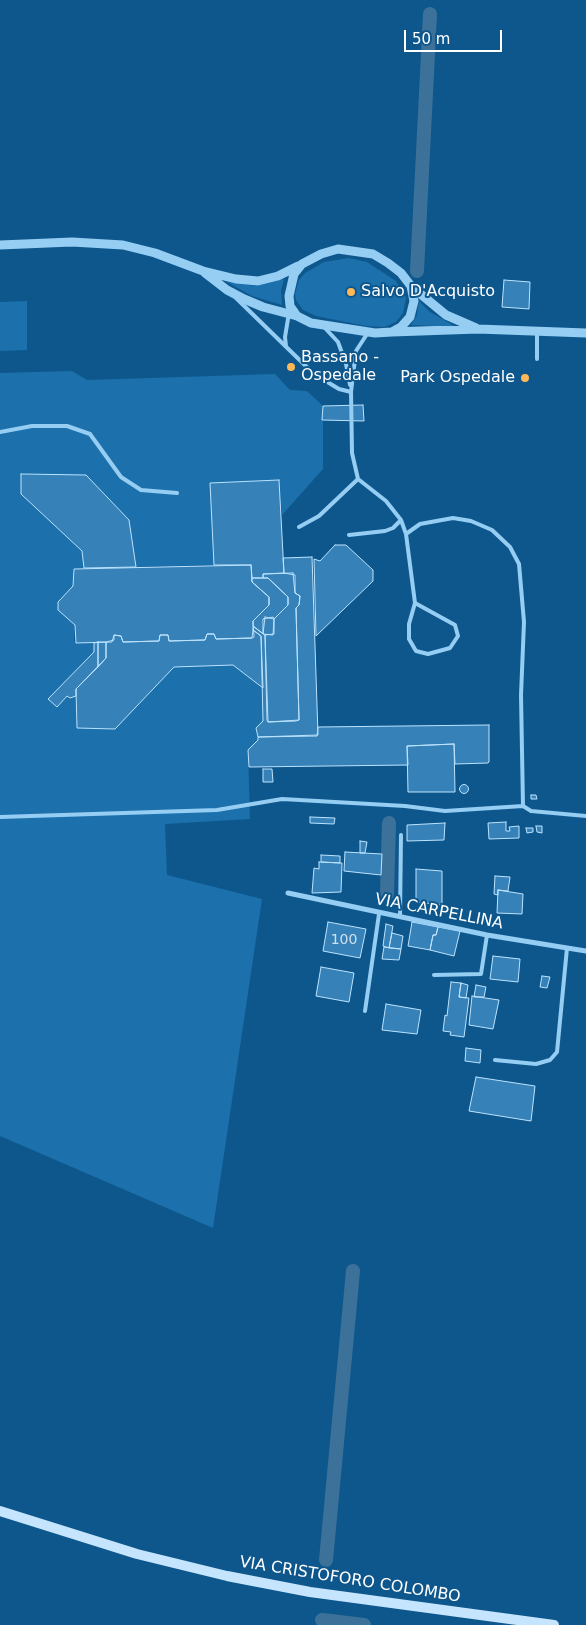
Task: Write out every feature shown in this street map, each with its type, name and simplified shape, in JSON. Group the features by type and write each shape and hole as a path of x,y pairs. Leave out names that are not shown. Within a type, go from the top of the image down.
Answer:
{"main road":[{"name":"VIA CRISTOFORO COLOMBO","path":"0,1511 137,1554 227,1576 320,1594 554,1625"}],"street":[{"path":"0,245 72,242 123,245 155,253 203,271 236,279 258,280 278,276 321,254 338,249 355,250 373,254 388,263 401,273 411,286 446,315 478,329"},
{"path":"292,312 290,284 294,274 302,264"},
{"path":"203,271 227,290 263,307 292,312 311,323 321,325 369,332 478,329 586,332"},
{"path":"392,332 402,327 410,317 414,301 411,286"},
{"name":"VIA CARPELLINA","path":"288,894 378,914 586,951"}],"lane":[{"path":"227,290 325,382 351,392"},
{"path":"287,348 285,337 292,312"},
{"path":"321,325 338,342 346,364 351,392"},
{"path":"537,331 537,359"},
{"path":"369,332 356,351 351,392 352,453 358,479 386,502 401,520 406,534 416,603 409,624 409,639 416,651 428,654 440,653 450,648 458,636 455,625 416,603"},
{"path":"0,432 32,426 67,426 90,434 121,477 141,490 177,493"},
{"path":"298,527 319,516 358,479"},
{"path":"406,534 420,524 436,520 453,518 471,521 492,530 510,546 519,564 524,622 520,695 523,806"},
{"path":"350,535 384,531 393,528 401,520"},
{"path":"0,818 217,810 282,800 405,806 445,811 523,806 531,811 586,816"},
{"path":"400,917 401,835"},
{"path":"365,1011 378,914"},
{"path":"434,975 481,974 488,935"},
{"path":"495,1060 536,1064 550,1060 557,1052 568,948"}],"shaded area":[{"path":"349,258 367,262 396,281 406,298 403,313 396,322 384,327 366,326 316,316 303,310 296,300 295,294 299,280 305,273 324,262"},
{"path":"284,279 281,290 282,305 252,296 227,282 256,286"},
{"path":"27,301 27,350 0,351 0,302"},
{"path":"419,301 430,312 456,327 411,325 417,315"},
{"path":"72,371 87,380 275,374 290,390 307,391 323,406 323,469 282,515 279,480 211,483 214,565 136,567 129,520 86,475 21,474 21,494 82,551 84,568 73,570 73,586 58,609 75,625 74,641 94,643 94,652 48,699 57,707 67,696 76,696 77,728 115,729 174,667 233,665 263,688 263,721 256,728 258,740 248,750 250,819 165,824 167,875 262,899 213,1228 0,1136 0,373"}],"building":[{"path":"504,280 530,282 529,309 502,307"},
{"path":"363,405 364,421 322,420 323,406"},
{"path":"21,474 86,475 129,520 136,567 84,568 82,551 21,494"},
{"path":"279,480 284,573 263,574 263,578 252,578 251,565 214,565 210,483"},
{"path":"335,545 346,545 373,570 373,581 316,636 314,559 320,561"},
{"path":"312,557 318,735 258,737 256,728 263,721 261,636 253,630 253,626 265,635 267,720 268,722 299,720 296,608 299,605 300,596 295,593 295,575 284,573 283,558"},
{"path":"251,565 252,582 269,597 269,605 253,621 254,637 252,638 216,639 214,634 207,634 205,640 169,641 168,635 160,635 159,641 123,642 121,636 114,635 112,642 76,643 75,625 58,610 58,602 73,586 74,569"},
{"path":"293,573 295,593 300,596 299,605 296,608 299,720 268,722 265,635 274,634 274,619 288,605 288,597 268,578 263,578 263,574"},
{"path":"252,578 268,578 288,597 288,605 274,619 273,617 263,619 263,634 253,626 253,621 269,605 269,597 252,582"},
{"path":"265,617 274,619 273,635 263,634"},
{"path":"253,630 261,636 263,688 233,665 174,667 115,729 77,728 76,689 106,658 106,642 114,640 114,635 121,636 123,642 159,641 160,635 168,635 169,641 205,640 207,634 214,634 216,639 252,638"},
{"path":"98,642 98,667 76,689 76,696 70,698 67,696 57,707 48,699 94,652 94,643"},
{"path":"98,642 106,642 106,658 98,667"},
{"path":"489,725 488,763 455,764 454,744 407,746 408,765 249,767 248,750 258,740 258,737 317,736 318,727"},
{"path":"454,744 455,792 408,792 407,746"},
{"path":"263,769 272,769 273,782 263,782"},
{"path":"464,785 468,789 464,793 460,789"},
{"path":"531,795 536,795 537,799 531,799"},
{"path":"310,817 335,818 334,824 310,823"},
{"path":"506,822 506,831 510,831 509,827 519,826 519,838 489,839 488,823"},
{"path":"445,823 444,840 407,841 407,825"},
{"path":"536,826 542,826 542,833 537,832"},
{"path":"526,828 533,828 533,832 527,833"},
{"path":"360,841 367,842 365,853 360,853"},
{"path":"345,852 382,854 381,875 344,871"},
{"path":"321,855 340,856 340,863 321,862"},
{"path":"319,862 342,863 341,892 312,893 314,868 319,869"},
{"path":"416,869 442,871 442,905 416,902"},
{"path":"495,876 510,877 508,891 498,890 498,895 494,894"},
{"path":"498,890 523,894 522,914 497,913"},
{"path":"328,922 366,929 360,958 323,951"},
{"path":"412,922 438,927 436,935 433,935 430,950 408,946"},
{"path":"386,924 393,926 389,948 383,946"},
{"path":"438,927 460,931 454,956 430,950 433,935 436,935"},
{"path":"392,933 403,936 401,949 389,948"},
{"path":"384,947 401,949 399,960 382,959"},
{"path":"493,956 520,959 518,982 490,979"},
{"path":"321,967 354,973 349,1002 316,996"},
{"path":"542,976 550,977 547,988 540,987"},
{"path":"451,982 461,983 459,997 469,998 464,1037 450,1035 451,1032 443,1031 445,1015 447,1016"},
{"path":"461,983 468,985 466,998 459,997"},
{"path":"476,985 486,987 484,997 474,997"},
{"path":"472,996 499,1000 493,1029 469,1025"},
{"path":"386,1004 421,1010 417,1034 382,1030"},
{"path":"466,1048 481,1050 480,1063 465,1061"},
{"path":"476,1077 535,1086 531,1121 469,1111"}],"waterway":[{"path":"417,271 430,14"},
{"path":"387,894 389,823"},
{"path":"326,1560 353,1271"},
{"path":"322,1620 364,1625"}],"place":[{"name":"Salvo D'Acquisto","path":"351,292"},
{"name":"Bassano - Ospedale","path":"291,367"},
{"name":"Park Ospedale","path":"525,378"}]}
